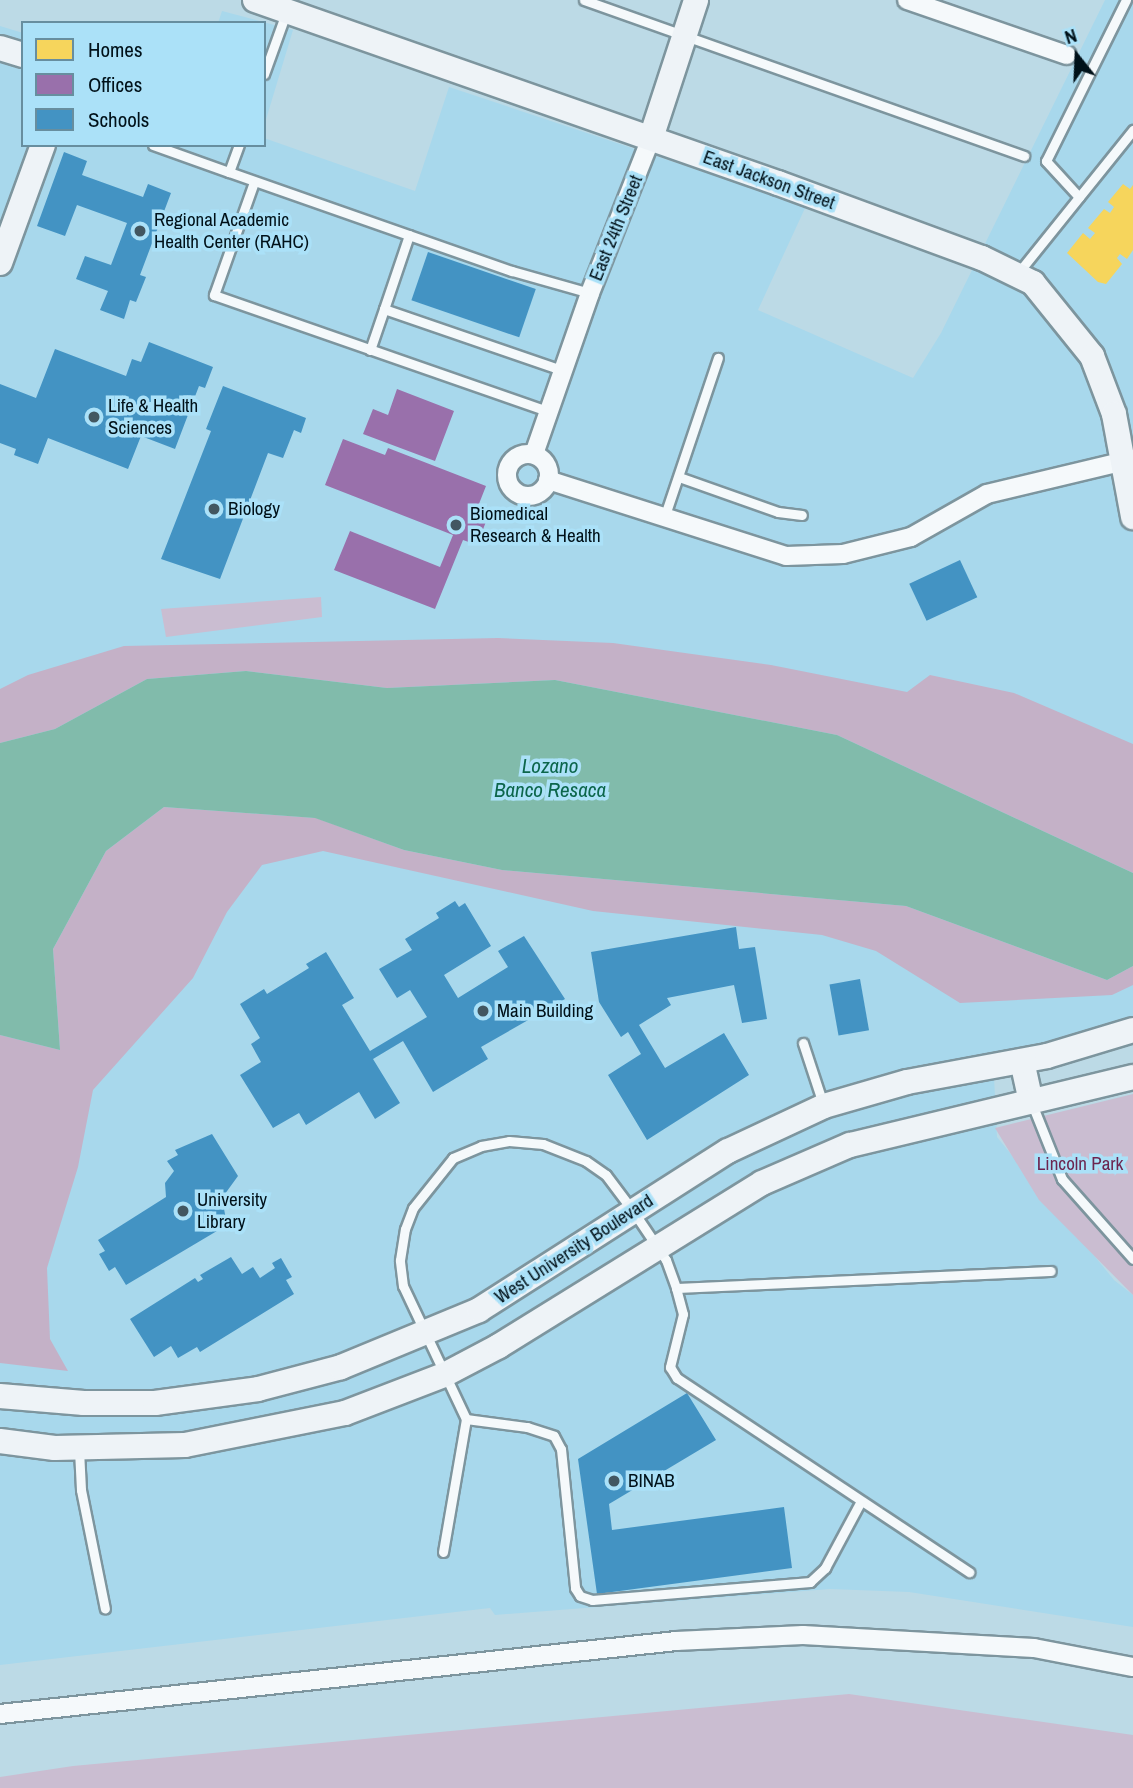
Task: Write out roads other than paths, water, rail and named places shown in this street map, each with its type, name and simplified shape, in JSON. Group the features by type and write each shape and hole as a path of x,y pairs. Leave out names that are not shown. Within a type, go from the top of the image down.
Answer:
{"main road":[{"name":"East Jackson Street","path":"255,0 651,138 1017,274 1033,284 1066,318 1092,356 1128,460 1133,517"},
{"name":"East 24th Street","path":"651,138 696,0"},
{"path":"0,48 21,54"},
{"path":"0,263 42,147"},
{"name":"West University Boulevard","path":"0,1395 102,1404 218,1396 305,1378 426,1335 479,1310 729,1151 824,1106 907,1082 1022,1061 1133,1030"},
{"path":"1022,1061 1031,1102"},
{"path":"0,1441 79,1448 185,1445 284,1429 345,1413 444,1375 499,1346 762,1183 850,1144 1133,1077"}],"street":[{"path":"907,0 1068,55"},
{"name":"East 24th Street","path":"534,454 590,293 651,138"},
{"path":"534,454 547,464 548,480 536,495 522,495 511,488 506,476 510,463 521,455 534,454"},
{"path":"548,480 786,556 843,554 911,537 996,491 1128,460"},
{"path":"0,1714 676,1641 803,1635 1034,1648 1133,1667"}],"lane":[{"path":"584,0 1024,156"},
{"path":"1079,197 1046,161 1126,0"},
{"path":"266,69 287,11"},
{"path":"1017,274 1133,130"},
{"path":"159,147 410,235 590,293"},
{"path":"229,172 238,147"},
{"path":"254,182 214,295 550,412"},
{"path":"370,349 410,235"},
{"path":"384,309 565,371"},
{"path":"664,518 718,358"},
{"path":"679,477 778,512 802,515"},
{"path":"803,1043 824,1106"},
{"path":"1031,1102 1062,1179 1133,1259"},
{"path":"443,1552 466,1419 403,1286 405,1228 427,1187 453,1158 481,1146 509,1141 562,1149 606,1175 633,1211 658,1247 676,1288 683,1314 670,1367 677,1378 969,1572"},
{"path":"676,1288 1051,1271"},
{"path":"466,1419 527,1427 554,1436 561,1449 575,1588 580,1596 592,1600 810,1582 825,1568 861,1501"},
{"path":"79,1448 81,1490 105,1609"}],"water":[{"name":"Lozano Banco Resaca","path":"246,671 387,688 555,680 837,735 1133,873 1133,966 1107,980 906,906 502,870 404,850 315,818 164,807 106,851 53,949 60,1050 0,1035 0,743 55,729 147,679"}],"place":[{"name":"Regional Academic Health Center (RAHC)","path":"140,231"},
{"name":"Life & Health Sciences","path":"94,417"},
{"name":"Biology","path":"214,509"},
{"name":"Biomedical Research & Health","path":"456,525"},
{"name":"Main Building","path":"483,1011"},
{"name":"University Library","path":"183,1211"},
{"name":"BINAB","path":"614,1481"}],"park label":[{"name":"Lincoln Park","path":"1080,1164"}]}
